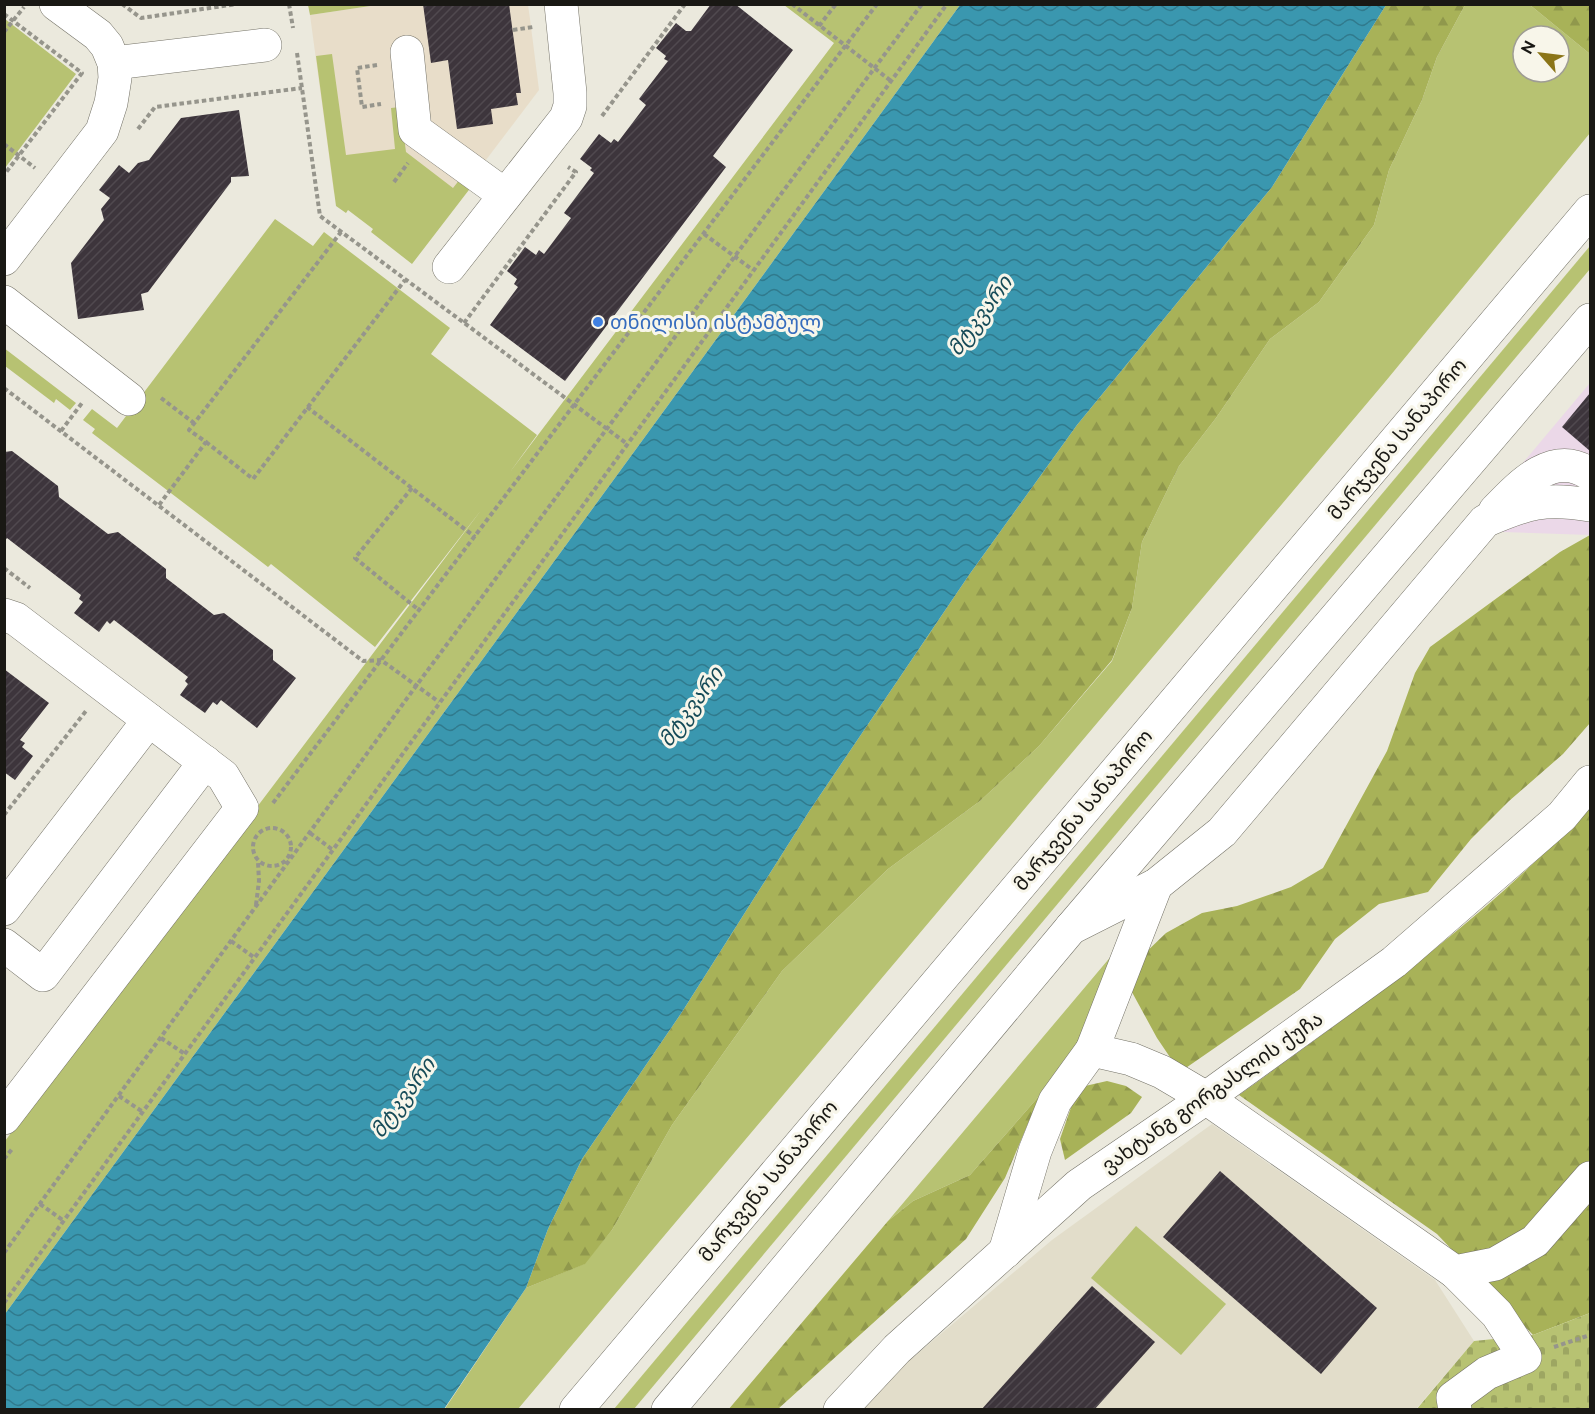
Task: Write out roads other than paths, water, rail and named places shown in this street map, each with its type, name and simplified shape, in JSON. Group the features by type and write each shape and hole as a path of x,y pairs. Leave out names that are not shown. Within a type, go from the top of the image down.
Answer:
{"main road":[{"path":"4,259 102,131 112,94 115,78 114,63 107,46 98,35 56,4"},
{"path":"448,267 566,118 570,106 561,4"},
{"path":"114,63 285,43"},
{"path":"407,52 416,130 505,195"},
{"name":"მარჯვენა სანაპირო","path":"576,1410 1590,211"},
{"path":"4,302 144,397"},
{"path":"668,1410 1071,927 1590,320"},
{"path":"1071,927 1156,885 1222,832 1485,521 1531,476 1569,464 1590,474"},
{"path":"1485,521 1526,503 1564,500 1590,505"},
{"path":"4,615 16,619 223,776 242,808 12,1129"},
{"path":"4,909 149,720"},
{"path":"4,945 43,975 205,762"},
{"name":"ვახტანგ გორგასლის ქუჩა","path":"840,1410 897,1349 1079,1185 1206,1098 1394,962 1562,816 1590,782"},
{"path":"1005,1252 1035,1151 1055,1101 1092,1050 1156,885"},
{"path":"1092,1050 1131,1059 1152,1067 1206,1098 1455,1272 1497,1314 1525,1357 1488,1373 1453,1398 1455,1410"},
{"path":"1455,1272 1495,1264 1535,1241 1590,1178"}],"water":[{"name":"მტკვარი","path":"960,5 1386,5 1272,187 1077,425 969,575 810,810 682,1012 582,1159 548,1229 526,1288 444,1409 5,1409 5,1314"}],"place":[{"name":"თნილისი ისტამბულ","path":"598,322"}]}
